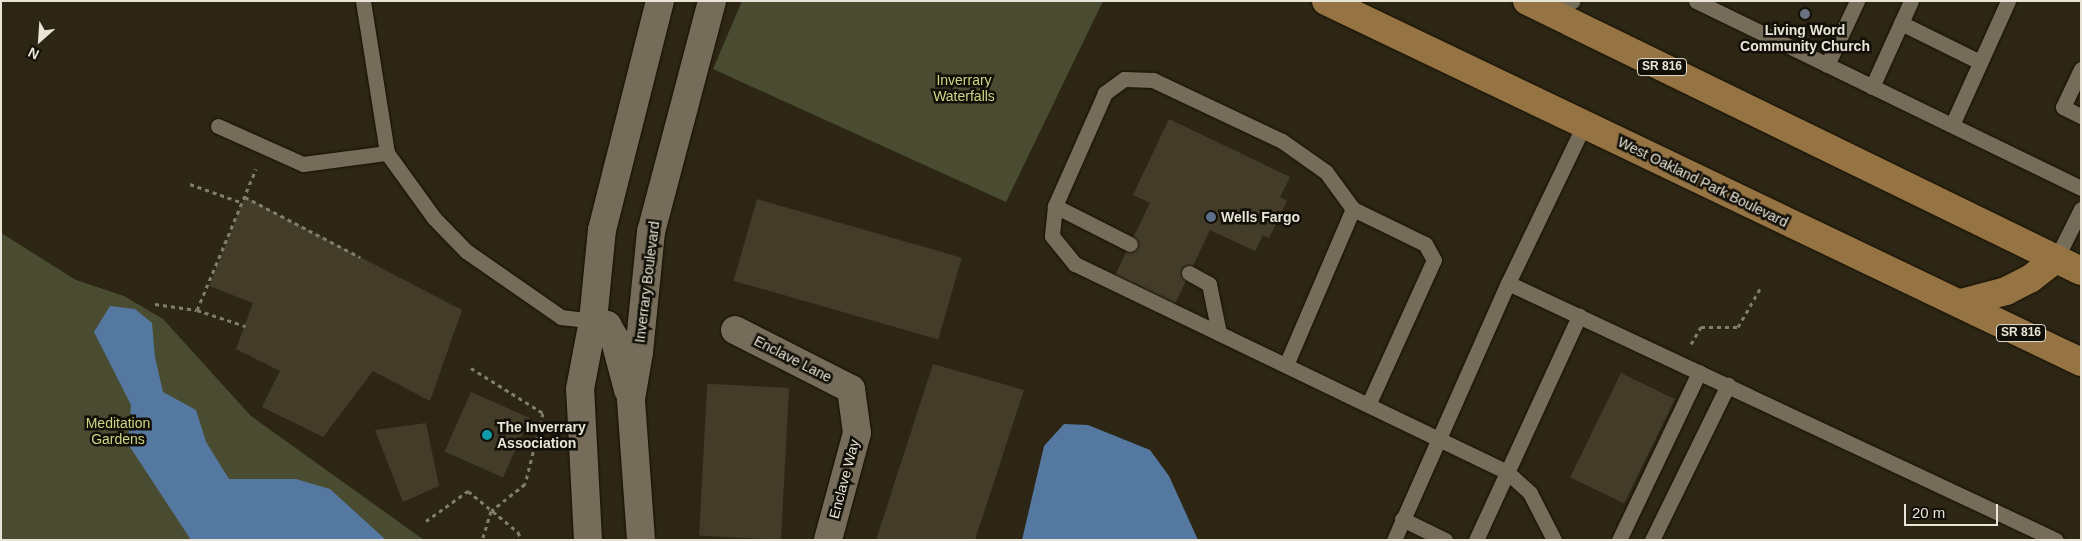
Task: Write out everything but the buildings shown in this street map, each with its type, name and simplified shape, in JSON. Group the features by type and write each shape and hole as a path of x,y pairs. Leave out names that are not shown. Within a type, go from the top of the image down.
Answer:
{"main road":[{"name":"West Oakland Park Boulevard","path":"1326,1 2081,362"},
{"name":"SR 816","path":"1550,5 2081,271"},
{"path":"1961,304 2006,291 2030,279 2056,259"}],"street":[{"path":"588,540 580,389 593,320 602,230 660,1"},
{"name":"Inverrary Boulevard","path":"641,540 630,399 639,352 651,232 712,1"},
{"path":"593,320 607,325 614,337 630,399"},
{"name":"Enclave Lane","path":"735,330 851,388"},
{"name":"Enclave Way","path":"828,540 857,434 851,388"}],"lane":[{"path":"363,1 387,153 434,218 466,250 561,317 593,320"},
{"path":"1696,1 2081,188"},
{"path":"1827,65 1857,1"},
{"path":"1872,86 1911,1"},
{"path":"1952,125 2008,1"},
{"path":"1901,23 1980,62"},
{"path":"2081,69 2063,108 2081,116"},
{"path":"1369,403 1434,260 1425,244 1353,209 1326,172 1282,140 1153,80 1124,79 1105,93 1055,206 1052,236 1075,264 1369,403 1507,472 1530,493 1554,540"},
{"path":"1394,540 1508,283 1584,125"},
{"path":"218,126 303,164 387,153"},
{"path":"1055,206 1130,244"},
{"path":"2056,259 2081,208"},
{"path":"1286,365 1353,209"},
{"path":"1189,273 1209,284 1219,333"},
{"path":"1508,283 1728,384 2056,540"},
{"path":"1476,540 1579,316"},
{"path":"1619,540 1699,372"},
{"path":"1652,540 1728,384"},
{"path":"1402,519 1445,540"}],"path":[{"path":"197,310 243,203 264,148"},
{"path":"190,184 243,203"},
{"path":"245,196 360,256"},
{"path":"1689,348 1701,327 1738,327 1761,288"},
{"path":"155,304 197,310 245,326"},
{"path":"471,368 543,413 525,484 491,511 482,540"},
{"path":"426,521 468,491 518,532 521,540"}],"green space":[{"name":"Inverrary Waterfalls","path":"742,1 1103,1 1006,202 713,69"},
{"name":"Meditation Gardens","path":"1,233 76,280 124,296 163,319 251,416 424,540 1,540"}],"water":[{"path":"110,306 135,309 152,323 155,357 163,392 196,410 206,442 229,479 296,479 330,489 386,540 191,540 128,444 131,405 94,332"},
{"path":"1064,424 1088,425 1150,450 1169,476 1198,540 1022,540 1044,446"}],"place":[{"name":"Living Word Community Church","path":"1805,14"},
{"name":"Wells Fargo","path":"1211,217"},
{"name":"The Inverrary Association","path":"487,435"}]}
